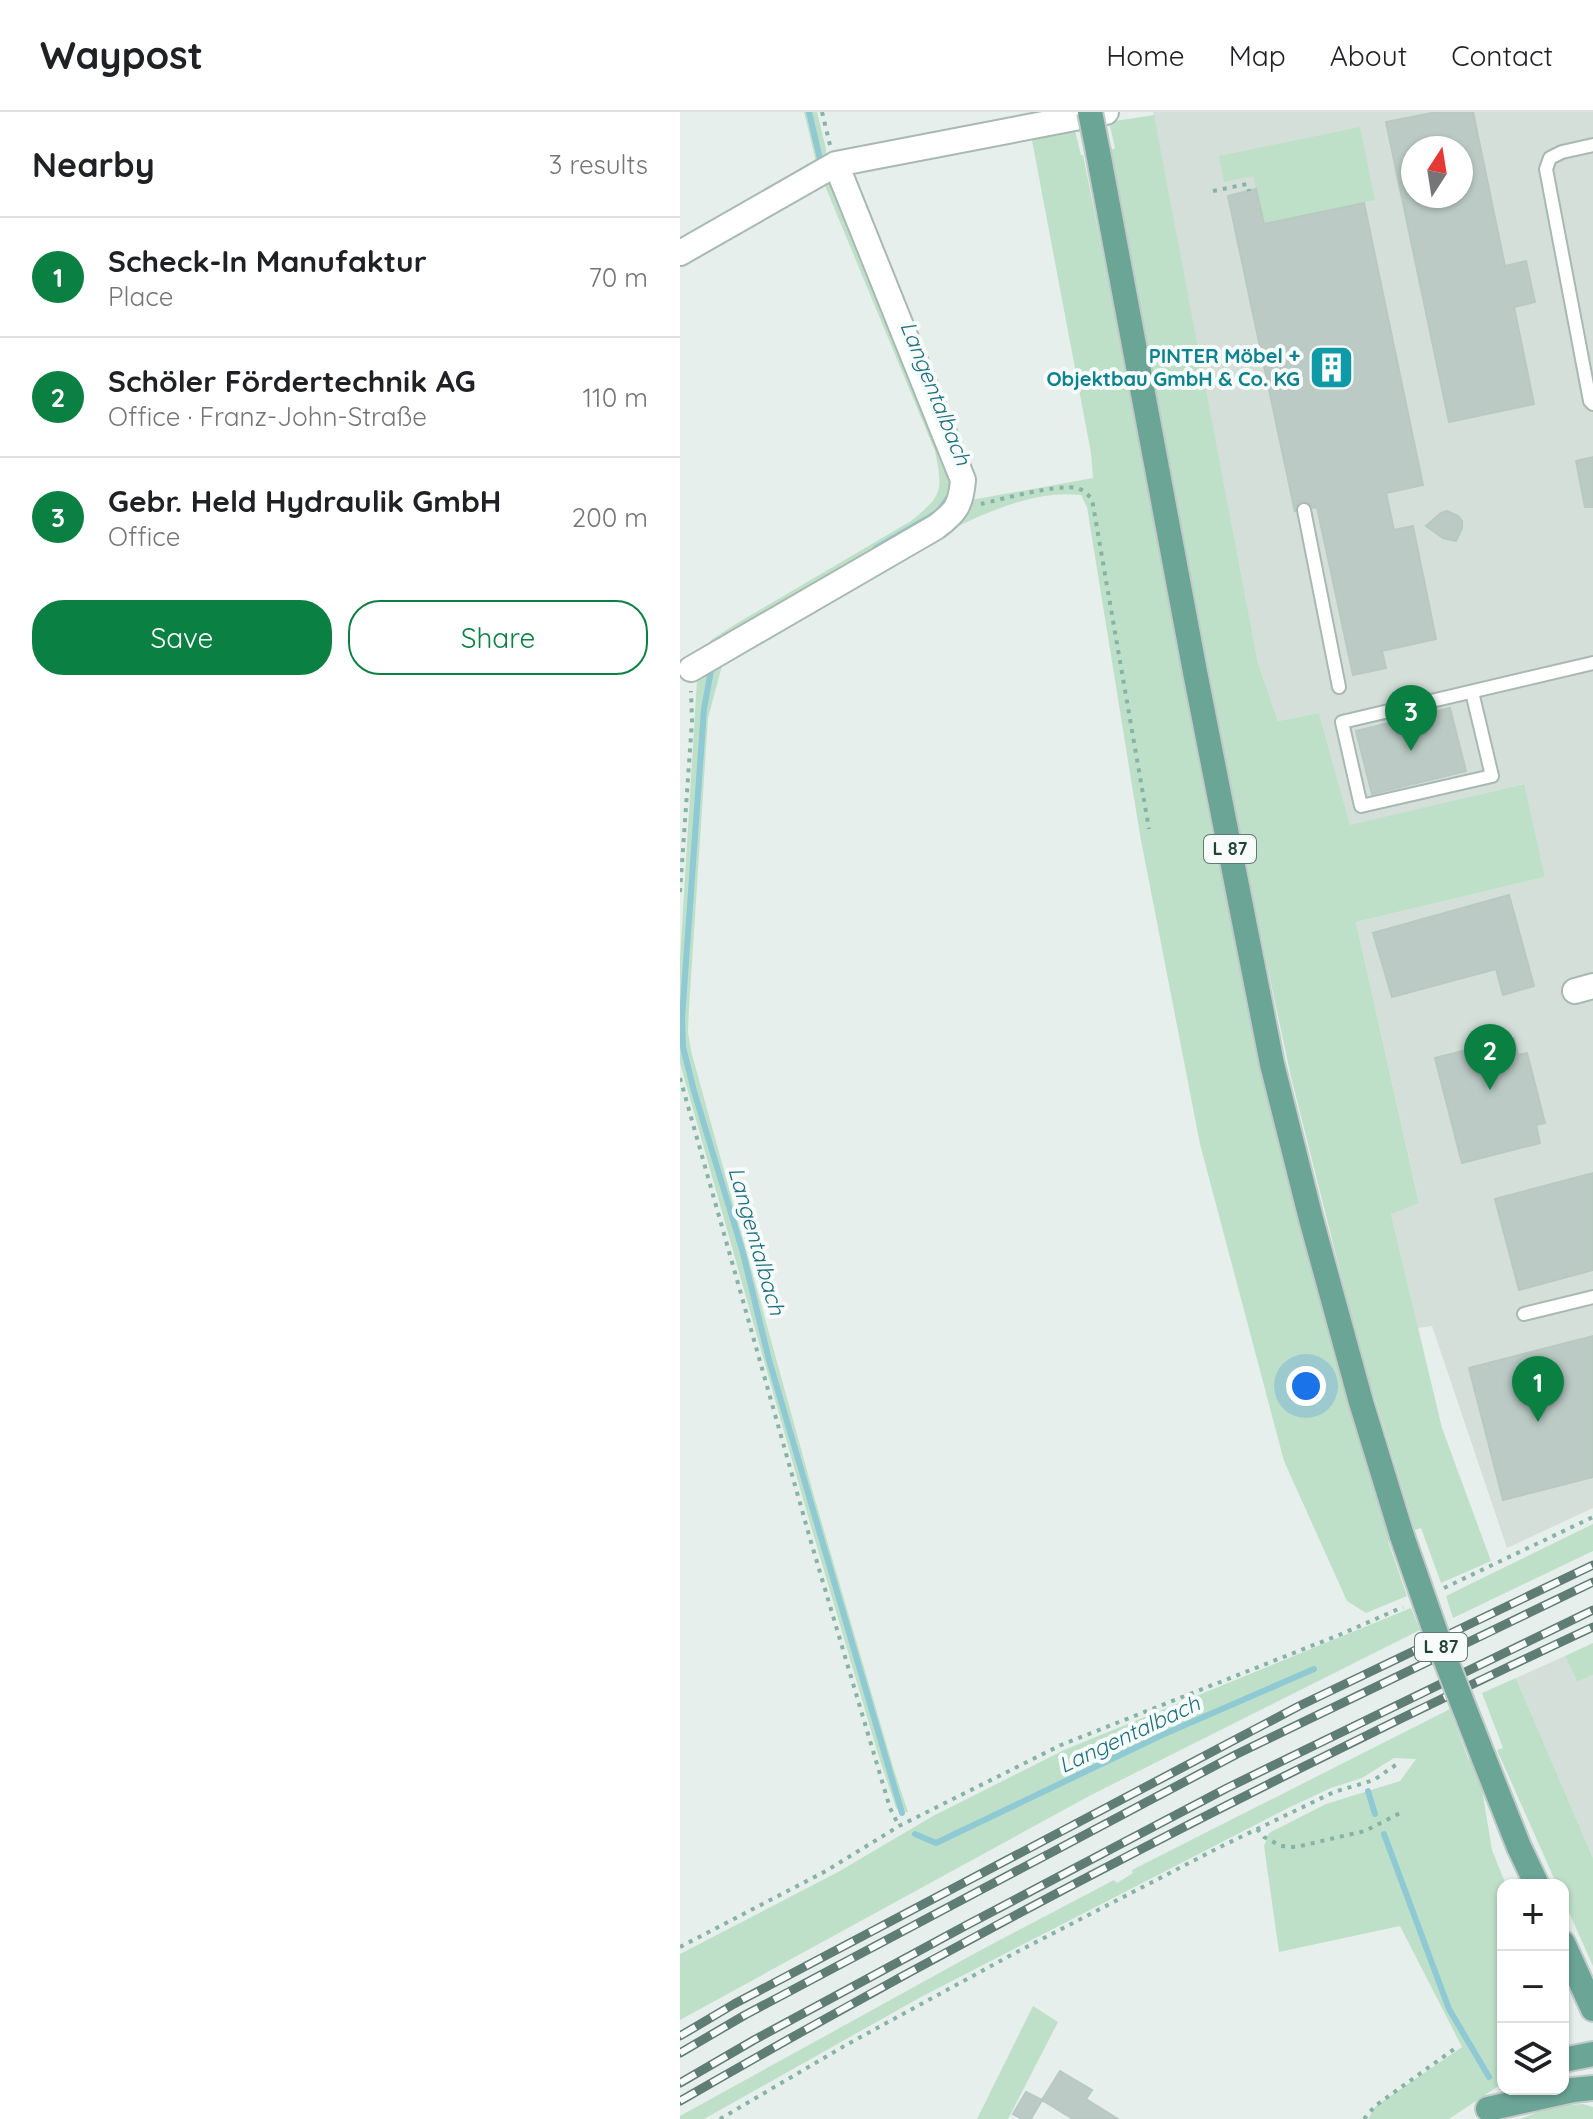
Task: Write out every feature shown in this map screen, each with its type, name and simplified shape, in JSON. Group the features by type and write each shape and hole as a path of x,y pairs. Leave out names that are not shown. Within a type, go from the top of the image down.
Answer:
{"main road":[{"name":"L 87","path":"1090,112 1272,1064 1311,1219 1402,1536 1441,1648 1534,1879"},
{"path":"1566,1951 1593,2009"},
{"path":"1569,2059 1593,2054"},
{"path":"1479,2114 1573,2090 1593,2088"},
{"path":"1479,2114 1506,2095"}],"street":[{"path":"680,253 836,164 1106,112"},
{"path":"691,669 923,535 952,515 962,499 963,480 836,164"}],"lane":[{"path":"1593,145 1550,158 1546,169 1593,404"},
{"path":"1304,510 1339,687"},
{"path":"1472,692 1492,776 1361,806 1342,722 1593,663"},
{"path":"1524,1314 1593,1297"}],"path":[{"path":"822,112 836,164"},
{"path":"1213,191 1247,184 1249,191"},
{"path":"952,515 975,506 1059,488 1074,487 1092,499 1149,829"},
{"path":"680,892 692,721 691,669"},
{"path":"680,1078 811,1542 890,1808 899,1826"},
{"path":"1434,1593 1593,1517"},
{"path":"680,1947 826,1871 899,1826 1061,1745 1407,1605"},
{"path":"720,2119 846,2045 999,1962 1257,1829 1334,1792 1374,1780 1400,1762"},
{"path":"1257,1829 1264,1837 1281,1846 1296,1847 1365,1831 1404,1811"},
{"path":"1364,2119 1375,2106 1457,2047"}],"shaded area":[{"path":"1153,112 1593,112 1593,1508 1507,1548 1432,1326 1418,1328 1391,1214 1419,1202 1356,922 1545,877 1523,784 1350,826 1319,713 1278,721 1258,663"},
{"path":"1565,1656 1577,1682 1593,1675 1593,1858 1516,1678"}],"green space":[{"path":"804,112 817,112 826,149 826,156 817,166"},
{"path":"1154,115 1258,663 1278,721 1319,713 1350,825 1524,784 1545,877 1356,922 1419,1203 1391,1214 1442,1428 1491,1561 1441,1583 1421,1528 1415,1530 1360,1350 1291,1077 1252,895 1111,150 1115,148 1109,122"},
{"path":"1074,127 1083,155 1216,852 1253,1026 1293,1198 1339,1370 1407,1596 1366,1613 1347,1601 1284,1461 1200,1144 1140,835 1087,507 1081,495 1038,497 994,510 913,548 971,500 1093,478 1091,453 1031,135"},
{"path":"1360,127 1375,200 1264,224 1253,176 1224,182 1219,156"},
{"path":"833,180 956,475 950,510 706,652 711,640 734,625 911,521 929,505 938,491 935,451 823,181"},
{"path":"725,655 708,718 688,1032 814,1496 908,1812 902,1813 896,1808 878,1754 680,1063 680,959 697,680 701,670"},
{"path":"1593,1524 1593,1551 1453,1618 1446,1596"},
{"path":"1411,1608 1420,1630 1091,1795 680,2020 680,1954 838,1872 933,1816 1064,1750"},
{"path":"1593,1643 1593,1675 1577,1682 1565,1656"},
{"path":"1516,1678 1593,1858 1593,1966 1569,1912 1569,1879 1554,1879 1497,1750 1503,1748 1482,1693"},
{"path":"1450,1709 1469,1761 1475,1759 1479,1771 1492,1850 1504,1879 1497,1879 1497,2087 1449,2119 1368,2119 1376,2106 1462,2047 1400,1926 1279,1952 1264,1846 1269,1833 1326,1804 1400,1781 1416,1759 1394,1758 1362,1778 1288,1808 921,1997 704,2119 680,2119 680,2116 981,1950 1114,1880 1117,1883 1133,1873 1132,1870"},
{"path":"1033,2006 1058,2022 1008,2119 977,2119"},
{"path":"1583,2104 1593,2107 1593,2119 1520,2119 1553,2106"}],"building":[{"path":"1437,112 1473,112 1505,266 1526,261 1535,302 1514,307 1534,404 1449,422 1404,208 1473,208 1473,136 1401,136 1401,193 1386,122"},
{"name":"PINTER Möbel + Objektbau GmbH & Co. KG","path":"1256,189 1264,224 1364,203 1423,485 1386,493 1394,530 1413,526 1436,639 1382,651 1386,668 1353,675 1317,507 1313,508 1302,501 1295,512 1228,196"},
{"path":"1593,457 1593,507 1585,507 1576,461"},
{"path":"1447,511 1462,521 1456,541 1443,538 1426,526"},
{"path":"1450,708 1466,771 1372,794 1356,731"},
{"path":"1509,895 1534,986 1503,995 1496,969 1392,997 1373,933"},
{"path":"1514,1038 1518,1055 1527,1053 1545,1123 1536,1125 1540,1143 1462,1163 1435,1058"},
{"path":"1593,1173 1593,1270 1519,1290 1495,1199"},
{"path":"1593,1336 1593,1477 1503,1500 1469,1368"},
{"path":"1060,2071 1092,2090 1086,2099 1118,2119 1073,2119 1042,2100"},
{"path":"1026,2092 1042,2100 1031,2119 1022,2119 1013,2114"}],"waterway":[{"name":"Langentalbach","path":"809,112 820,159"},
{"name":"Langentalbach","path":"876,548 938,512 948,498"},
{"name":"Langentalbach","path":"712,665 704,709 682,1018 683,1047 743,1253 769,1360 902,1813"},
{"name":"Langentalbach","path":"915,1834 936,1843 1162,1735 1314,1669"},
{"name":"Langentalbach","path":"1368,1791 1375,1814"},
{"name":"Langentalbach","path":"1384,1834 1449,2009 1489,2077"}],"railway":[{"path":"680,2036 734,2004 1299,1706 1593,1565"},
{"path":"680,2053 745,2015 1237,1754 1593,1582"},
{"path":"680,2083 965,1926 1227,1788 1593,1610"},
{"path":"680,2101 904,1975 1131,1854 1361,1738 1593,1627"}],"place":[{"name":"PINTER Möbel + Objektbau GmbH & Co. KG","path":"1331,368"},
{"name":"Gebr. Held Hydraulik GmbH","path":"1411,751"},
{"name":"Schöler Fördertechnik AG","path":"1490,1090"},
{"name":"Scheck-In Manufaktur","path":"1538,1422"}]}
